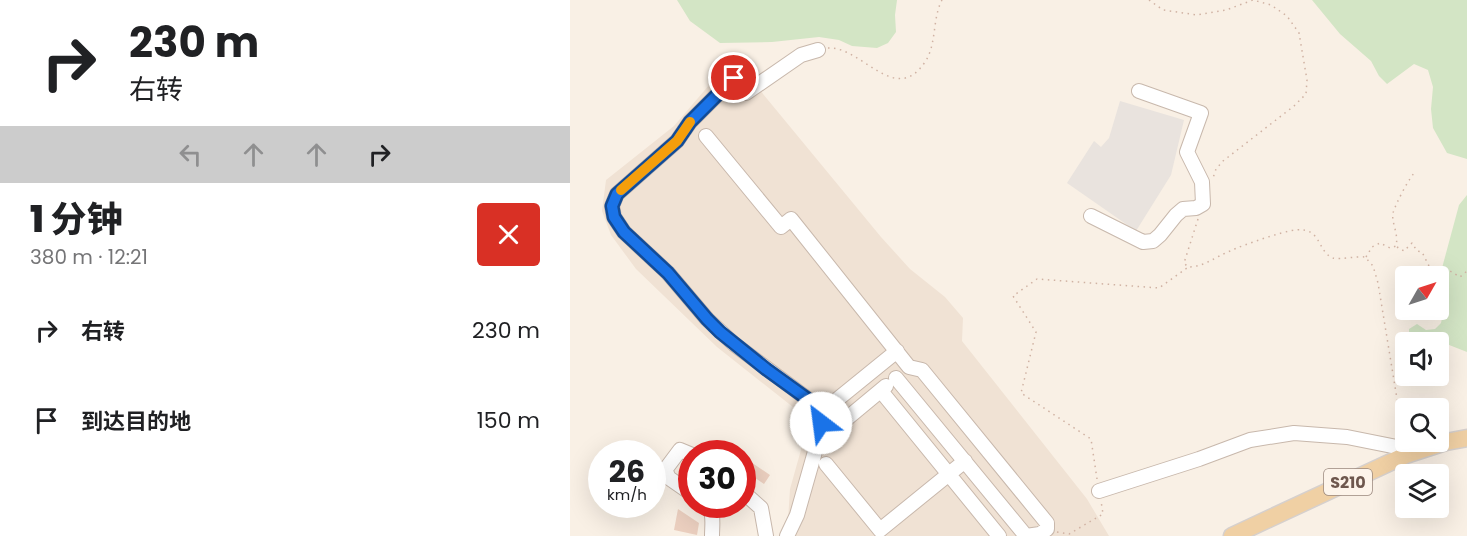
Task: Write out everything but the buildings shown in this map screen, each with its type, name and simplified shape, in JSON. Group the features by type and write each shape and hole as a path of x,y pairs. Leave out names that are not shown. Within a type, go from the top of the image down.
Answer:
{"main road":[{"name":"S210","path":"1238,535 1406,455 1467,438"}],"street":[{"path":"787,536 797,515 820,431 818,411 813,403 766,369 707,319 668,273 624,232 614,217 612,206 617,194 677,141 690,122 734,78 746,93 801,55 818,50"},
{"path":"1091,216 1143,242 1153,241 1183,209 1196,208 1203,204 1202,182 1187,152 1201,113 1139,91"},
{"path":"706,136 780,227 791,219 909,367 922,370 1047,524 1047,529 1040,534 1026,536 896,378"},
{"path":"818,411 828,407 897,351"},
{"path":"820,431 834,430 909,367"},
{"path":"880,391 999,536"},
{"path":"1099,491 1261,438 1294,434 1347,437 1395,447"},
{"path":"678,453 665,470 669,478 678,484"},
{"path":"826,464 880,530 965,461"},
{"path":"756,504 761,508 766,536"},
{"path":"712,518 712,536"}],"path":[{"path":"818,50 831,47 852,54 886,76 902,79 916,72 926,60 932,42 937,10 942,0"},
{"path":"1149,0 1163,10 1197,15 1253,0 1271,5 1287,16 1299,33 1307,80 1306,94 1294,106 1222,161 1212,178"},
{"path":"1396,246 1398,240 1392,215 1410,176 1416,171"},
{"path":"1188,267 1184,263 1203,204"},
{"path":"1047,529 1069,534 1103,514 1091,439 1021,393 1036,332 1013,296 1037,279 1160,288 1188,267 1196,267 1229,251 1295,230 1306,231 1314,234 1327,254 1335,259 1365,257 1373,266 1378,283 1397,398"},
{"path":"1365,257 1372,248 1380,243 1390,248 1396,246"},
{"path":"1396,246 1404,251 1412,243 1417,251 1422,252 1429,266 1445,272 1450,271 1460,277 1467,271"}],"shaded area":[{"path":"740,66 881,237 910,269 945,297 963,318 962,341 1087,499 1109,536 787,536 790,489 806,432 803,415 717,347 636,269 611,235 602,211 606,180 674,126 722,70"},
{"path":"1120,101 1184,120 1171,175 1136,231 1067,183 1094,141 1101,147 1109,138"}],"green space":[{"path":"677,0 897,0 896,32 888,43 877,48 852,46 839,40 819,37 772,42 720,43 690,21"},
{"path":"1312,0 1467,0 1467,159 1447,153 1433,128 1431,109 1433,87 1428,70 1414,64 1387,84 1379,76 1371,61 1340,34"},
{"path":"1467,195 1467,352 1449,345 1449,332 1409,332 1409,329 1417,324 1426,330 1435,329 1442,320 1449,320 1449,266 1443,266 1459,205"}],"slow traffic":[{"path":"621,190 677,141 690,122"}],"route":[{"path":"734,78 690,122 677,141 617,194 612,206 614,217 624,232 668,273 707,319 734,344 813,403 821,423"}]}
